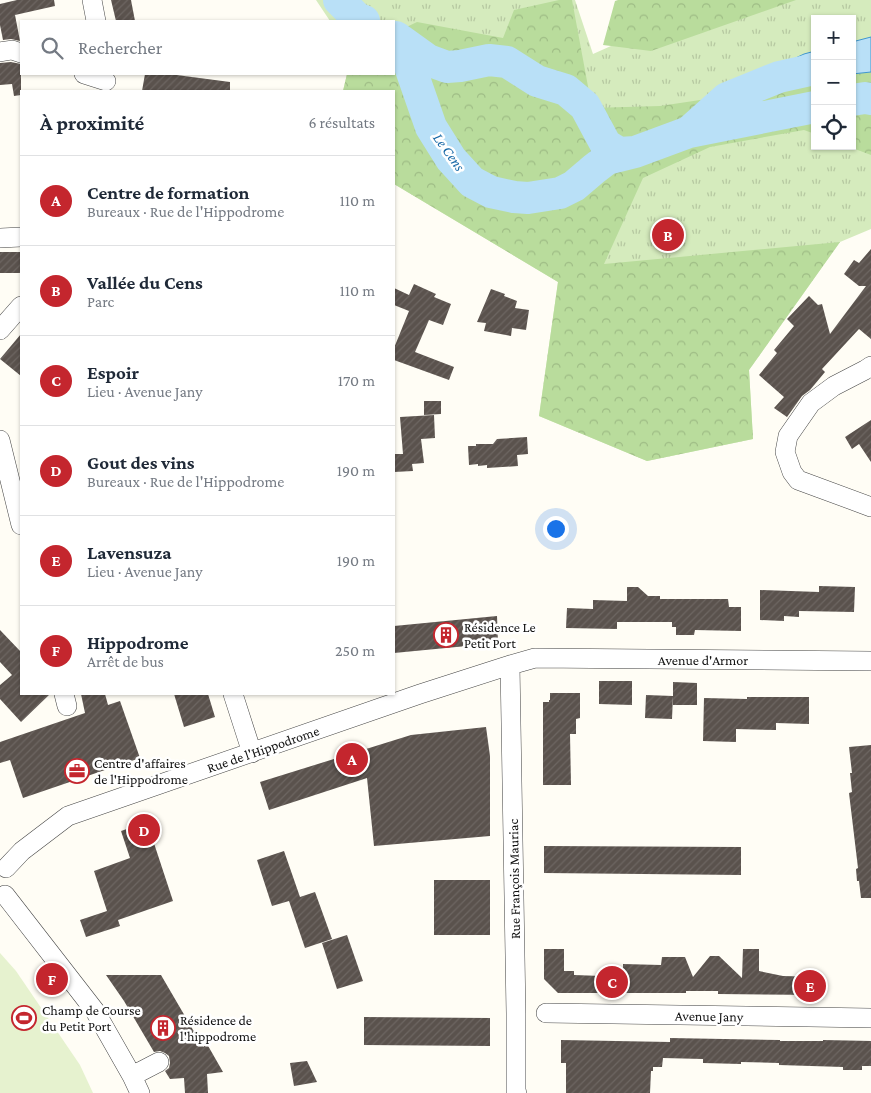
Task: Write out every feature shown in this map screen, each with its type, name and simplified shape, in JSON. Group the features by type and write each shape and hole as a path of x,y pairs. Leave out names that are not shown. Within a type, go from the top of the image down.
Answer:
{"street":[{"path":"92,0 96,20"},
{"path":"0,52 12,50 20,53"},
{"path":"87,75 106,82"},
{"path":"0,238 20,237"},
{"path":"0,330 20,307"},
{"path":"871,366 834,386 811,403 788,436 785,452 792,472 798,480 871,507"},
{"path":"0,440 4,480 20,522"},
{"name":"Avenue d'Armor","path":"535,658 871,661"},
{"name":"Rue de l'Hippodrome","path":"3,866 68,816 420,694 535,658"},
{"name":"Rue François Mauriac","path":"510,665 517,1093"},
{"path":"233,695 252,753"},
{"path":"3,866 10,872 12,887 9,892 2,896 95,1011 136,1085 160,1062"},
{"name":"Avenue Jany","path":"546,1013 871,1018"}],"green space":[{"path":"316,0 575,0 593,54 714,0 871,0 871,229 840,242 749,370 753,439 647,461 539,416 558,282 395,185 395,90 343,90 347,75 395,75 395,20 329,20"},
{"path":"559,0 572,0 592,108 660,106 727,98 811,81 811,133 804,130 710,147 643,178 604,264 840,242 749,370 753,439 647,461 539,416 558,282 395,185 395,90 343,90 347,75 395,75 395,33 417,22 503,38 514,10"},
{"path":"796,0 651,51 603,45 615,1"},
{"path":"871,72 871,155 856,149 856,74"},
{"name":"Champ de Course du Petit Port","path":"0,953 16,971 80,1065 93,1093 0,1093"}],"water":[{"path":"871,37 871,72 856,74 856,41"},
{"path":"811,52 811,81 727,98 737,86"}],"building":[{"path":"17,0 54,0 55,6 15,15 20,41 3,40 0,25 0,4"},
{"path":"111,0 131,0 135,20 116,20"},
{"path":"0,63 20,64 20,95 14,96 12,84 0,85"},
{"path":"145,75 177,75 230,82 230,90 142,90"},
{"path":"871,249 871,339 859,329 822,369 825,372 810,390 802,396 787,417 774,408 784,397 759,375 777,353 774,350 794,326 787,319 809,296 818,305 822,304 830,334 866,286 859,286 844,274 854,260 859,263"},
{"path":"0,252 20,252 20,273 0,273"},
{"path":"414,284 436,294 434,297 451,304 443,325 429,320 415,352 454,367 449,380 395,360 395,346 409,311 395,305 395,288 409,295"},
{"path":"491,289 517,301 515,308 529,310 526,330 512,328 511,336 484,331 486,323 477,322"},
{"path":"20,335 20,375 0,359"},
{"path":"424,401 441,401 441,414 424,415"},
{"path":"434,415 435,438 421,439 424,463 412,464 413,471 395,472 395,454 403,454 400,417"},
{"path":"871,420 871,462 859,444 852,449 845,437"},
{"path":"527,437 528,454 517,455 518,466 487,468 487,465 469,465 468,446 493,444 497,439"},
{"path":"819,586 855,587 854,612 799,611 799,617 784,616 784,621 760,620 760,590 819,592"},
{"path":"627,587 638,587 648,596 660,596 660,599 728,599 729,607 741,607 741,631 695,630 694,635 676,635 676,627 672,627 672,622 617,622 617,629 566,628 567,608 593,609 593,600 627,601"},
{"name":"Résidence Le Petit Port","path":"497,616 498,643 395,653 395,626"},
{"path":"0,630 20,651 20,695 49,695 21,722 0,699 0,685 12,675 0,662"},
{"path":"599,681 632,681 632,705 599,704"},
{"path":"673,682 697,683 697,705 673,705"},
{"path":"550,693 580,693 580,718 576,719 576,734 570,734 571,785 543,785 543,702 549,702"},
{"path":"81,695 105,695 108,705 120,701 140,758 23,798 10,760 0,763 0,742 85,713"},
{"path":"174,695 208,695 215,717 184,727"},
{"path":"646,695 673,696 672,719 645,718"},
{"path":"747,697 809,697 809,724 776,723 776,730 736,729 736,742 703,741 704,698 747,699"},
{"path":"486,727 490,756 490,836 374,846 367,778 269,810 260,782 411,735"},
{"path":"871,745 871,898 861,898 859,881 857,881 856,869 858,868 849,793 852,792 850,773 852,773 849,747"},
{"path":"147,822 173,901 118,920 120,926 86,937 80,920 107,911 94,871 130,858 121,831"},
{"path":"544,846 741,847 741,875 544,873"},
{"path":"284,851 300,897 315,892 332,939 305,948 289,901 272,906 257,860"},
{"path":"434,880 490,880 490,935 434,935"},
{"path":"347,935 363,981 337,989 322,943"},
{"path":"544,949 564,949 564,971 574,971 574,975 602,976 602,972 623,972 623,964 661,965 662,957 685,957 693,977 710,956 719,956 742,978 743,949 759,949 759,971 783,976 821,977 821,995 718,994 718,991 686,991 686,993 558,993 544,979"},
{"name":"Résidence de l'hippodrome","path":"106,975 161,975 203,1047 207,1044 223,1072 207,1074 208,1093 185,1093 184,1078 170,1079 165,1071 169,1068 169,1056 160,1051 154,1052 124,1001"},
{"path":"364,1017 490,1018 490,1046 364,1045"},
{"path":"670,1038 871,1041 871,1066 862,1066 862,1070 843,1070 843,1067 779,1065 779,1063 703,1063 703,1059 663,1058 662,1067 653,1067 653,1071 651,1071 650,1093 566,1093 566,1063 561,1063 561,1040 670,1042"},
{"path":"307,1061 317,1082 294,1086 290,1063"}],"waterway":[{"name":"Le Cens","path":"339,0 357,18 362,20"},
{"name":"Le Cens","path":"396,37 428,60 447,67 489,60 507,62 537,81 566,90 585,106 606,145 619,153 635,152"},
{"name":"Le Cens","path":"395,43 407,58 431,127 451,159 472,182 491,192 514,197 528,198 560,193 574,186 607,159 635,152 689,132 811,108"},
{"path":"689,132 727,98 779,77 811,70"},
{"name":"Le Cens","path":"856,99 871,99"}],"place":[{"name":"Vallée du Cens","path":"668,235"},
{"name":"Résidence Le Petit Port","path":"446,635"},
{"name":"Centre de formation","path":"352,759"},
{"name":"Centre d'affaires de l'Hippodrome","path":"77,771"},
{"name":"Gout des vins","path":"144,830"},
{"name":"Hippodrome","path":"52,979"},
{"name":"Espoir","path":"612,982"},
{"name":"Lavensuza","path":"810,986"},
{"name":"Champ de Course du Petit Port","path":"24,1018"},
{"name":"Résidence de l'hippodrome","path":"163,1028"}]}
